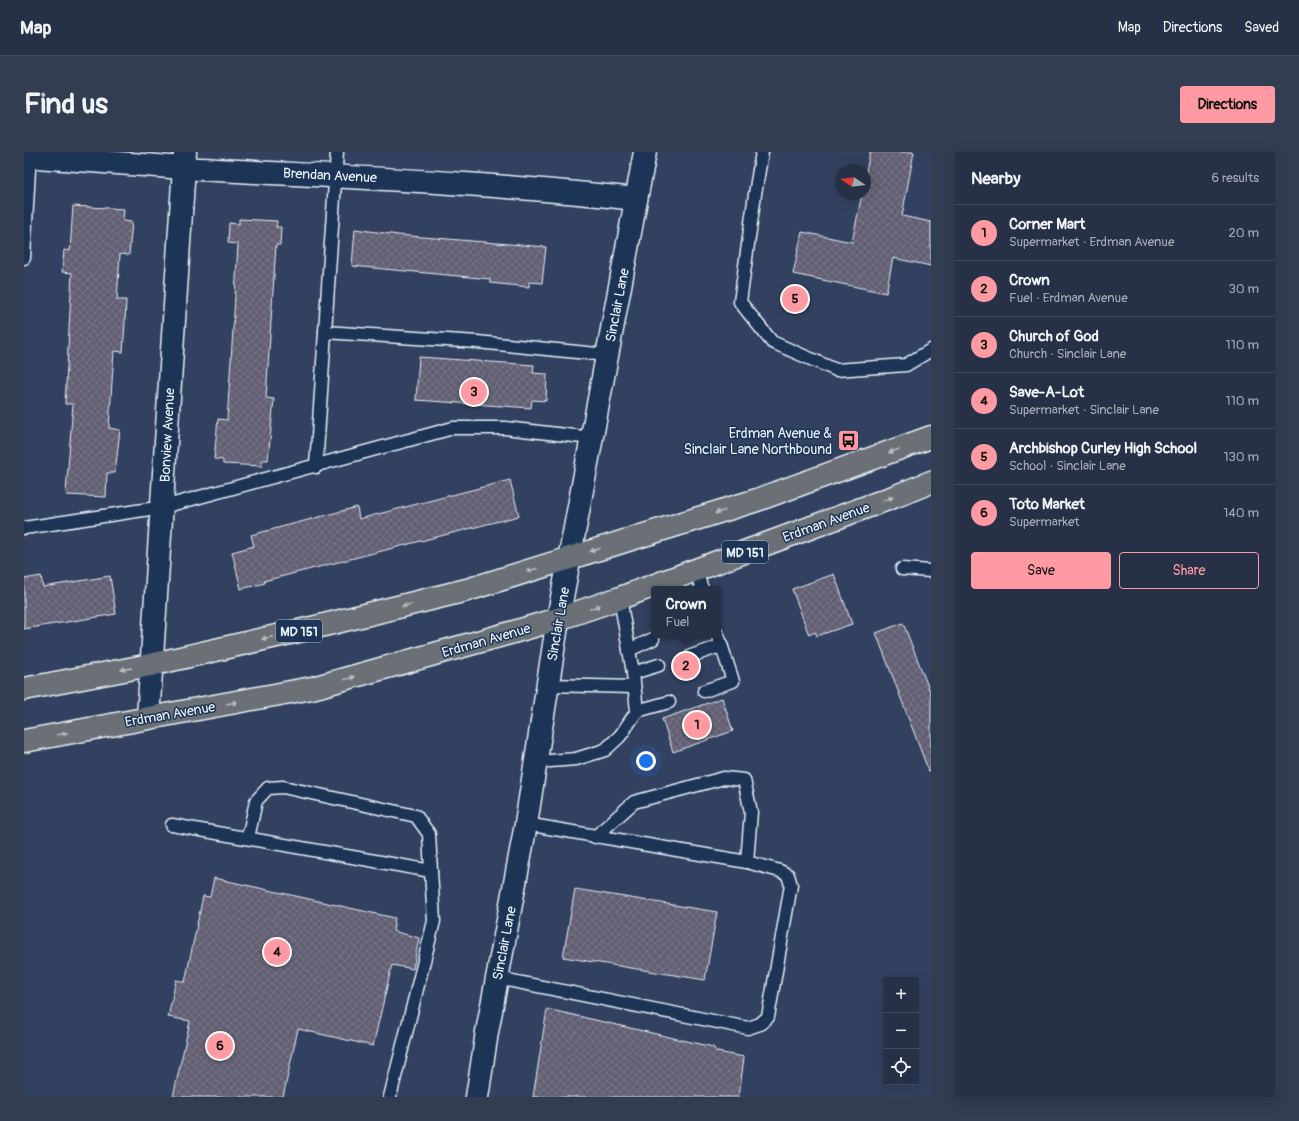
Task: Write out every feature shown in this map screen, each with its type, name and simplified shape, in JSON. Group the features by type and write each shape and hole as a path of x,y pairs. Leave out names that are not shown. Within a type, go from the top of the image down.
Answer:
{"main road":[{"name":"MD 151","path":"24,689 150,665 316,627 467,590 757,500 931,437"},
{"name":"Erdman Avenue","path":"670,586 699,579 931,482"},
{"name":"Erdman Avenue","path":"24,740 312,688 558,620 620,598 651,591"}],"street":[{"name":"Sinclair Lane","path":"477,1097 497,978 526,824 558,620 645,152"},
{"name":"Brendan Avenue","path":"28,155 184,160 336,175 542,189 636,199"},
{"name":"Bonview Avenue","path":"148,718 150,665 163,507 184,160"}],"lane":[{"path":"316,467 337,152"},
{"path":"762,152 740,302 772,342 836,370 906,365 931,350"},
{"path":"24,258 28,155"},
{"path":"325,332 477,342 607,355"},
{"path":"24,528 163,507 316,467 453,428 505,428 592,438"},
{"path":"902,569 931,571"},
{"path":"620,598 633,673 637,711"},
{"path":"629,650 653,639"},
{"path":"691,656 719,640 733,681 704,691"},
{"path":"633,673 659,665"},
{"path":"547,685 634,687"},
{"path":"536,762 576,759 605,750 620,736 637,711 669,702"},
{"path":"595,837 634,802 724,778 744,780 751,812 747,862"},
{"path":"248,838 256,801 268,788 283,787 416,816 429,834 434,921 390,1097"},
{"path":"497,978 748,1028 760,1024 768,1017 791,885 788,875 780,871 747,862 526,824"},
{"path":"172,825 431,871"}],"building":[{"path":"870,152 914,152 902,216 931,222 931,266 893,258 886,293 793,274 802,232 852,242 861,200 871,200 871,164 868,164"},
{"path":"73,206 124,209 123,221 132,222 129,255 120,254 117,300 126,300 125,322 123,352 114,351 109,428 120,430 115,473 107,473 106,497 67,495 66,492 73,404 65,404 72,273 62,272 64,250 70,251"},
{"path":"239,219 277,221 276,227 281,227 280,245 276,245 266,398 274,399 268,460 262,460 262,466 223,464 223,460 214,459 218,419 227,420 233,330 238,244 228,243 229,223 239,224"},
{"path":"355,229 398,235 546,247 542,283 529,282 529,287 490,283 490,279 352,266"},
{"path":"419,357 534,365 533,373 547,374 546,401 532,400 531,408 416,400"},
{"path":"510,480 519,516 264,581 265,583 241,589 232,552 254,546 251,535 357,507 359,519"},
{"path":"834,574 852,624 817,636 815,632 809,635 792,589"},
{"path":"41,576 43,587 110,576 116,614 24,629 24,579"},
{"path":"903,623 931,694 931,772 929,772 876,633"},
{"path":"722,698 733,731 673,752 662,719"},
{"path":"214,878 395,918 393,931 419,938 413,969 392,965 373,1046 298,1029 283,1097 173,1097 190,1021 168,1017 176,980 185,982 203,896 210,897"},
{"path":"575,889 717,912 705,980 563,957"},
{"path":"547,1009 713,1047 717,1052 744,1057 739,1097 533,1097"}],"place":[{"name":"Archbishop Curley High School","path":"795,299"},
{"name":"Church of God","path":"474,392"},
{"name":"Erdman Avenue & Sinclair Lane Northbound","path":"848,441"},
{"name":"Crown","path":"686,666"},
{"name":"Corner Mart","path":"697,725"},
{"name":"Save-A-Lot","path":"277,952"},
{"name":"Toto Market","path":"220,1046"}]}
